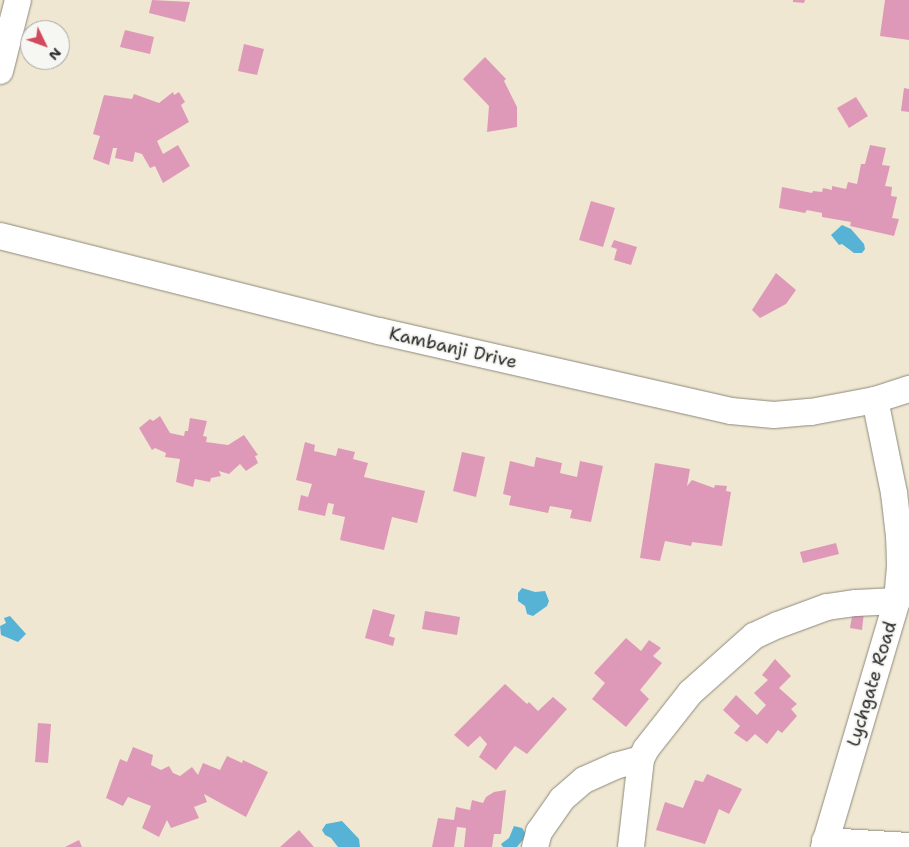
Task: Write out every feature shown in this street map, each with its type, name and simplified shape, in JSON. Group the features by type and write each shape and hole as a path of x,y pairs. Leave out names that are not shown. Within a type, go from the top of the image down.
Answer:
{"street":[{"path":"0,71 18,0"},
{"name":"Kambanji Drive","path":"0,236 379,331 730,411 774,415 811,412 875,400 909,389"},
{"name":"Lychgate Road","path":"824,844 897,601 900,563 899,536 894,493 875,400"},
{"path":"632,847 641,759 646,749 690,693 754,636 826,607 897,601"},
{"path":"535,847 539,832 556,807 584,780 615,766 641,759"},
{"path":"824,844 909,846"}],"water":[{"path":"842,225 851,229 864,244 865,249 862,253 854,253 842,244 839,245 831,235"},
{"path":"522,588 535,592 545,591 549,601 547,606 533,616 527,614 525,606 518,601 518,593"},
{"path":"10,616 26,634 18,642 1,635 0,626 6,623 4,618"},
{"path":"342,821 359,839 360,847 338,847 331,838 325,835 322,830 326,824"},
{"path":"514,826 522,828 526,834 525,837 517,847 503,847 501,844 509,838"}],"building":[{"path":"152,0 190,2 185,22 149,13"},
{"path":"793,0 805,0 804,3 793,2"},
{"path":"885,0 909,0 909,40 880,36"},
{"path":"125,30 154,37 150,54 120,47"},
{"path":"244,44 264,49 257,75 238,71"},
{"path":"485,57 506,79 504,81 517,107 517,127 487,132 489,106 463,79"},
{"path":"904,88 909,89 909,112 901,111"},
{"path":"173,92 174,95 179,92 185,102 181,105 189,122 157,141 163,154 178,145 190,166 163,183 155,166 150,168 142,154 135,152 133,162 115,158 117,148 113,148 109,165 93,159 100,136 93,134 104,95 132,99 134,94 159,103"},
{"path":"856,97 868,116 849,128 837,108"},
{"path":"870,145 886,148 882,165 890,166 885,186 892,187 891,196 897,197 892,218 899,219 894,236 850,226 851,222 822,217 822,213 807,210 805,213 779,208 782,187 812,193 813,191 822,192 823,188 832,190 832,186 846,189 848,182 857,184 861,164 865,164"},
{"path":"591,201 615,208 603,247 579,240"},
{"path":"614,240 637,247 631,265 614,260 617,249 611,247"},
{"path":"776,273 796,290 786,304 760,318 752,310"},
{"path":"160,416 170,433 184,436 185,431 188,431 190,418 207,421 203,436 207,437 206,442 228,445 244,435 258,455 255,456 258,463 246,471 240,464 229,474 219,471 221,476 211,478 210,482 195,479 193,487 176,482 180,459 165,457 166,453 155,448 152,450 139,428 150,419 153,421"},
{"path":"305,442 315,445 314,451 336,456 338,448 355,452 353,459 368,463 364,477 425,491 417,523 392,517 384,550 340,540 345,517 332,514 334,504 328,503 325,516 298,510 301,495 308,497 312,484 296,480"},
{"path":"462,452 485,457 476,497 453,491"},
{"path":"536,457 562,463 560,473 577,477 580,461 603,466 591,522 570,518 572,510 550,506 548,513 509,505 511,496 503,494 510,461 534,467"},
{"path":"655,463 690,469 687,486 692,480 714,488 715,485 727,486 726,491 731,492 722,546 692,542 691,546 665,541 660,561 640,558"},
{"path":"836,543 839,554 803,563 800,552"},
{"path":"373,609 395,615 389,636 395,638 393,646 365,638"},
{"path":"853,610 864,612 862,630 850,628"},
{"path":"425,611 460,617 457,635 422,629"},
{"path":"626,638 641,651 649,640 661,648 653,656 662,663 640,690 649,699 626,727 592,699 605,683 594,673"},
{"path":"775,659 791,676 779,688 797,704 791,709 797,716 782,733 778,730 767,744 755,734 747,742 734,733 740,726 723,710 736,695 757,715 766,705 754,693 768,680 762,675"},
{"path":"505,684 527,704 529,702 538,711 553,697 567,709 527,754 515,746 496,770 479,757 487,744 480,736 468,747 454,735"},
{"path":"38,723 51,724 48,763 35,762"},
{"path":"133,747 153,755 151,765 161,770 169,766 173,773 180,776 192,767 198,775 203,763 220,770 227,756 242,763 243,760 268,772 246,817 204,794 207,802 194,807 199,818 171,828 167,820 159,837 142,828 151,806 128,797 123,806 106,798 120,759 127,762"},
{"path":"707,774 742,789 729,814 719,809 705,844 656,830 665,802 683,808 695,780 703,782"},
{"path":"506,790 501,834 494,834 492,847 464,847 466,828 457,827 454,847 432,847 438,818 454,820 456,807 470,810 472,800 483,803 486,797 494,792"},
{"path":"299,830 314,847 280,847"},
{"path":"79,840 82,847 65,847"}]}
